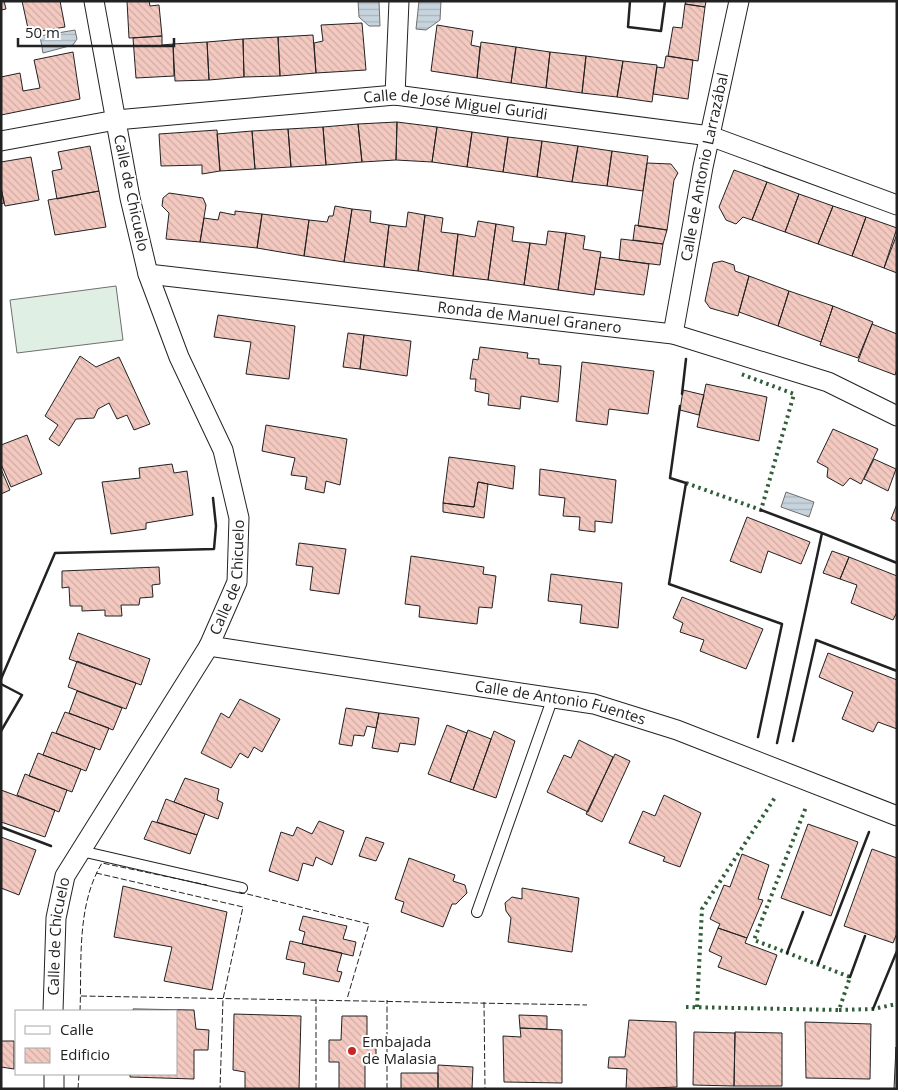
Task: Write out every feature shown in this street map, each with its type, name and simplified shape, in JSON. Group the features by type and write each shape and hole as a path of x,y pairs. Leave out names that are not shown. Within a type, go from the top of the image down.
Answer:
{"street":[{"name":"Calle de Chicuelo","path":"53,1010 56,918 65,876 209,646 237,582 239,518 223,450 179,357 148,274 130,198 94,1"},
{"path":"394,95 399,1"},
{"name":"Calle de Antonio Larrazábal","path":"673,334 710,136 739,1"},
{"name":"Calle de José Miguel Guridi","path":"1,141 116,120 394,95 710,136 897,205"},
{"name":"Ronda de Manuel Granero","path":"148,274 673,334 828,382 897,416"},
{"name":"Calle de Antonio Fuentes","path":"209,646 594,704 677,730 897,816"},
{"path":"54,1075 54,1089"}],"lane":[{"path":"477,912 553,697"},
{"path":"81,851 242,888"}],"green space":[{"path":"116,286 123,340 17,353 10,300"}],"shaded area":[{"path":"358,1 379,1 380,26 369,26 359,17"},
{"path":"419,1 441,1 440,20 426,30 416,29"},
{"path":"75,30 77,39 73,45 43,53 40,36"},
{"path":"786,492 814,502 809,517 781,507"}],"building":[{"path":"1,1 4,1 6,9 1,10"},
{"path":"22,1 60,1 65,27 29,33"},
{"path":"127,1 149,1 150,6 159,5 162,36 129,38"},
{"path":"686,1 706,1 705,7 685,4"},
{"path":"685,4 705,7 698,61 668,56 673,27 682,28"},
{"path":"362,23 366,70 316,73 314,43 323,41 321,25"},
{"path":"437,25 473,31 471,45 480,47 477,78 431,71"},
{"path":"313,35 316,73 280,76 278,37"},
{"path":"162,36 162,45 173,44 174,76 136,78 133,38"},
{"path":"278,37 280,76 244,77 243,39"},
{"path":"243,39 244,77 209,80 207,42"},
{"path":"207,42 209,80 175,81 173,44"},
{"path":"481,42 516,47 511,83 477,78"},
{"path":"516,47 550,52 546,88 511,83"},
{"path":"73,52 80,99 1,115 1,77 20,73 23,91 40,88 34,60"},
{"path":"550,52 586,56 582,93 546,88"},
{"path":"586,56 623,61 617,97 582,93"},
{"path":"666,56 693,60 688,99 653,94 657,67 664,68"},
{"path":"623,61 657,65 652,102 617,97"},
{"path":"397,122 396,160 362,162 358,124"},
{"path":"397,122 437,127 432,162 396,160"},
{"path":"358,124 362,162 326,165 323,127"},
{"path":"323,127 326,165 291,167 288,129"},
{"path":"437,127 472,132 467,167 432,162"},
{"path":"288,129 291,167 255,169 252,131"},
{"path":"217,130 220,171 202,174 202,165 161,166 159,134"},
{"path":"252,131 255,169 220,171 217,134"},
{"path":"472,132 508,137 503,172 467,167"},
{"path":"508,137 542,141 537,177 503,172"},
{"path":"542,141 578,146 572,182 537,177"},
{"path":"90,146 99,191 57,199 52,171 62,169 58,152"},
{"path":"578,146 612,151 607,186 572,182"},
{"path":"612,151 648,156 643,191 607,186"},
{"path":"31,157 39,200 5,206 1,188 1,162"},
{"path":"647,163 671,164 678,173 674,180 667,230 638,226"},
{"path":"734,170 767,182 752,220 743,217 736,224 726,220 719,207"},
{"path":"767,182 799,194 785,232 752,220"},
{"path":"1,188 4,203 1,204"},
{"path":"99,191 106,227 55,235 48,200"},
{"path":"169,193 203,198 206,205 200,242 166,239 169,213 162,206 163,198"},
{"path":"799,194 833,206 818,244 785,232"},
{"path":"335,206 352,209 344,262 304,256 309,220 327,222 329,216 333,216"},
{"path":"833,206 866,217 852,256 818,244"},
{"path":"352,209 371,211 370,222 389,225 384,267 344,262"},
{"path":"235,211 262,214 257,248 200,242 204,218 218,220 220,212 235,215"},
{"path":"408,212 425,215 418,271 384,267 389,225 406,227"},
{"path":"262,214 309,220 304,256 257,248"},
{"path":"425,215 443,218 441,232 458,234 453,276 418,271"},
{"path":"866,217 897,228 884,268 852,256"},
{"path":"478,221 496,224 488,280 453,276 458,234 475,237"},
{"path":"496,224 514,227 512,241 530,243 524,285 488,280"},
{"path":"635,225 667,230 663,244 633,240"},
{"path":"548,231 566,233 558,290 524,285 530,243 546,245"},
{"path":"566,233 585,236 583,249 601,252 594,295 558,290"},
{"path":"897,234 897,273 884,268"},
{"path":"621,239 663,244 660,265 619,260"},
{"path":"600,257 649,264 644,295 595,289"},
{"path":"722,261 734,265 735,271 749,276 738,316 710,308 705,301 713,263"},
{"path":"749,276 789,291 778,326 739,312"},
{"path":"789,291 833,306 821,342 778,326"},
{"path":"833,306 873,322 858,358 820,345"},
{"path":"218,315 295,326 289,379 246,374 251,342 214,337"},
{"path":"872,324 897,334 897,369 895,375 858,361"},
{"path":"348,333 364,335 360,369 343,367"},
{"path":"364,335 411,341 407,376 360,369"},
{"path":"480,347 528,353 527,358 539,359 539,364 561,366 558,402 521,396 520,409 488,405 489,394 475,391 476,379 470,379 473,359 478,360"},
{"path":"80,356 96,367 119,357 150,424 134,430 127,415 117,419 109,403 98,409 94,418 76,419 59,446 49,439 58,425 45,416"},
{"path":"582,362 654,371 648,414 609,409 607,425 576,421"},
{"path":"706,384 767,397 759,441 697,427"},
{"path":"683,390 704,395 699,415 680,410"},
{"path":"266,425 347,439 340,485 326,481 324,493 305,489 307,477 291,475 295,458 262,451"},
{"path":"833,429 878,449 861,484 850,478 843,486 827,477 828,468 817,462"},
{"path":"27,435 42,474 11,487 1,464 1,445"},
{"path":"449,457 515,466 513,489 478,482 474,507 443,503"},
{"path":"874,459 896,469 888,491 864,479"},
{"path":"172,464 174,473 187,471 193,515 146,523 146,529 111,534 102,482 140,478 139,468"},
{"path":"1,469 10,490 1,494"},
{"path":"540,469 616,480 612,523 595,521 595,532 579,530 580,517 563,516 565,498 539,495"},
{"path":"478,482 488,484 484,518 443,512 443,503 474,507"},
{"path":"897,504 897,522 891,519"},
{"path":"747,517 810,542 801,564 768,551 761,573 730,561"},
{"path":"299,543 346,549 339,594 310,590 313,567 296,565"},
{"path":"832,551 849,557 840,579 823,573"},
{"path":"411,556 484,567 483,574 496,576 492,608 479,607 477,624 419,617 420,606 405,604"},
{"path":"849,557 897,576 897,612 893,620 851,603 857,585 840,579"},
{"path":"159,567 160,584 152,585 153,597 140,598 139,605 121,605 122,616 105,616 105,610 82,611 82,606 70,606 69,587 62,588 62,571"},
{"path":"551,574 622,583 618,628 580,623 582,605 548,601"},
{"path":"682,597 763,629 746,669 700,651 704,640 680,632 683,623 673,618"},
{"path":"78,633 150,659 141,685 69,659"},
{"path":"828,653 897,680 897,729 878,722 873,732 842,719 853,692 819,677"},
{"path":"77,661 136,683 126,709 68,687"},
{"path":"77,691 122,708 113,730 69,713"},
{"path":"240,699 280,719 262,752 254,747 248,758 240,753 231,768 201,753 221,713 229,718"},
{"path":"346,708 379,713 376,728 367,726 364,736 354,735 352,746 339,744"},
{"path":"65,712 109,728 100,750 56,733"},
{"path":"379,713 419,718 415,745 400,743 398,752 372,748"},
{"path":"447,725 467,733 450,782 428,774"},
{"path":"468,730 491,739 473,790 450,782"},
{"path":"494,731 515,741 496,798 473,790"},
{"path":"52,732 95,748 86,771 43,755"},
{"path":"579,740 613,757 588,812 547,792 564,755 571,758"},
{"path":"38,753 81,769 72,792 29,776"},
{"path":"615,754 630,761 602,822 586,814"},
{"path":"25,774 67,790 59,812 17,795"},
{"path":"185,778 219,789 217,800 223,803 218,819 174,802"},
{"path":"1,790 55,810 45,837 1,822"},
{"path":"664,795 701,813 680,867 663,861 665,857 629,843 643,811 655,816"},
{"path":"166,799 205,814 197,835 157,822"},
{"path":"152,821 197,835 190,854 144,839"},
{"path":"319,821 344,831 332,865 316,857 313,866 303,863 298,881 269,871 281,832 293,836 297,827 312,834"},
{"path":"808,824 858,842 831,916 781,898"},
{"path":"1,837 36,850 19,895 1,888"},
{"path":"366,837 384,843 376,861 359,856"},
{"path":"872,849 897,858 897,933 893,943 844,926"},
{"path":"742,854 769,865 758,899 763,900 747,938 718,928 720,924 710,919 724,885 730,887"},
{"path":"409,858 455,875 453,881 465,885 467,893 456,904 452,904 443,927 401,912 404,902 395,899"},
{"path":"123,886 227,912 212,990 164,981 172,947 114,937"},
{"path":"522,888 579,898 572,952 508,942 511,918 506,911 505,903 512,897 522,899"},
{"path":"303,916 347,926 343,939 356,942 353,956 302,944 305,932 299,930"},
{"path":"718,928 747,938 745,943 777,955 766,985 718,967 722,957 709,951"},
{"path":"290,941 342,953 337,971 342,972 339,982 303,974 305,963 286,959"},
{"path":"133,1009 194,1010 196,1029 209,1030 208,1050 194,1050 194,1079 130,1077 130,1075 178,1075 178,1010"},
{"path":"234,1014 301,1016 299,1089 245,1089 245,1072 233,1070"},
{"path":"519,1015 547,1016 547,1029 520,1028"},
{"name":"Embajada de Malasia","path":"342,1016 367,1016 367,1040 376,1041 376,1062 365,1062 365,1089 339,1089 339,1062 329,1062 329,1040 341,1040"},
{"path":"629,1020 676,1022 677,1087 626,1089 627,1069 608,1068 609,1057 625,1057"},
{"path":"805,1022 871,1024 870,1079 806,1078"},
{"path":"520,1028 562,1030 562,1083 504,1082 503,1036 521,1037"},
{"path":"694,1032 735,1033 734,1086 693,1085"},
{"path":"735,1032 782,1033 782,1086 734,1086"},
{"path":"1,1041 14,1041 14,1069 1,1067"},
{"path":"896,1047 897,1089 894,1089"},
{"path":"438,1065 473,1067 472,1089 438,1089"},
{"path":"401,1073 438,1073 438,1089 401,1089"}],"hedge":[{"path":"686,483 761,510 794,394 741,374"},
{"path":"697,1007 702,909 776,796"},
{"path":"686,1007 839,1010 850,977 754,940 806,807"},
{"path":"839,1010 873,1009 897,1004"}],"fence":[{"path":"80,1010 84,916 94,880 102,863 207,885"},
{"path":"96,873 243,907 223,999 220,1089"},
{"path":"239,892 369,924 347,999"},
{"path":"81,996 587,1005"},
{"path":"316,999 316,1089"},
{"path":"387,1000 387,1089"},
{"path":"484,1002 485,1089"},
{"path":"78,1089 79,1075"}],"wall":[{"path":"630,1 628,27 661,31 665,1"},
{"path":"682,394 686,359"},
{"path":"680,406 670,478 686,483 669,584 782,624 758,737"},
{"path":"1,679 55,553 214,549 216,526 213,498"},
{"path":"761,510 822,533 777,743"},
{"path":"822,533 897,563"},
{"path":"793,741 816,640 897,671"},
{"path":"1,684 22,695 1,731"},
{"path":"1,827 51,846"},
{"path":"818,964 869,832"},
{"path":"787,953 803,912"},
{"path":"850,977 865,936"},
{"path":"873,1009 897,951"}],"place":[{"name":"Embajada de Malasia","path":"352,1051"}]}
